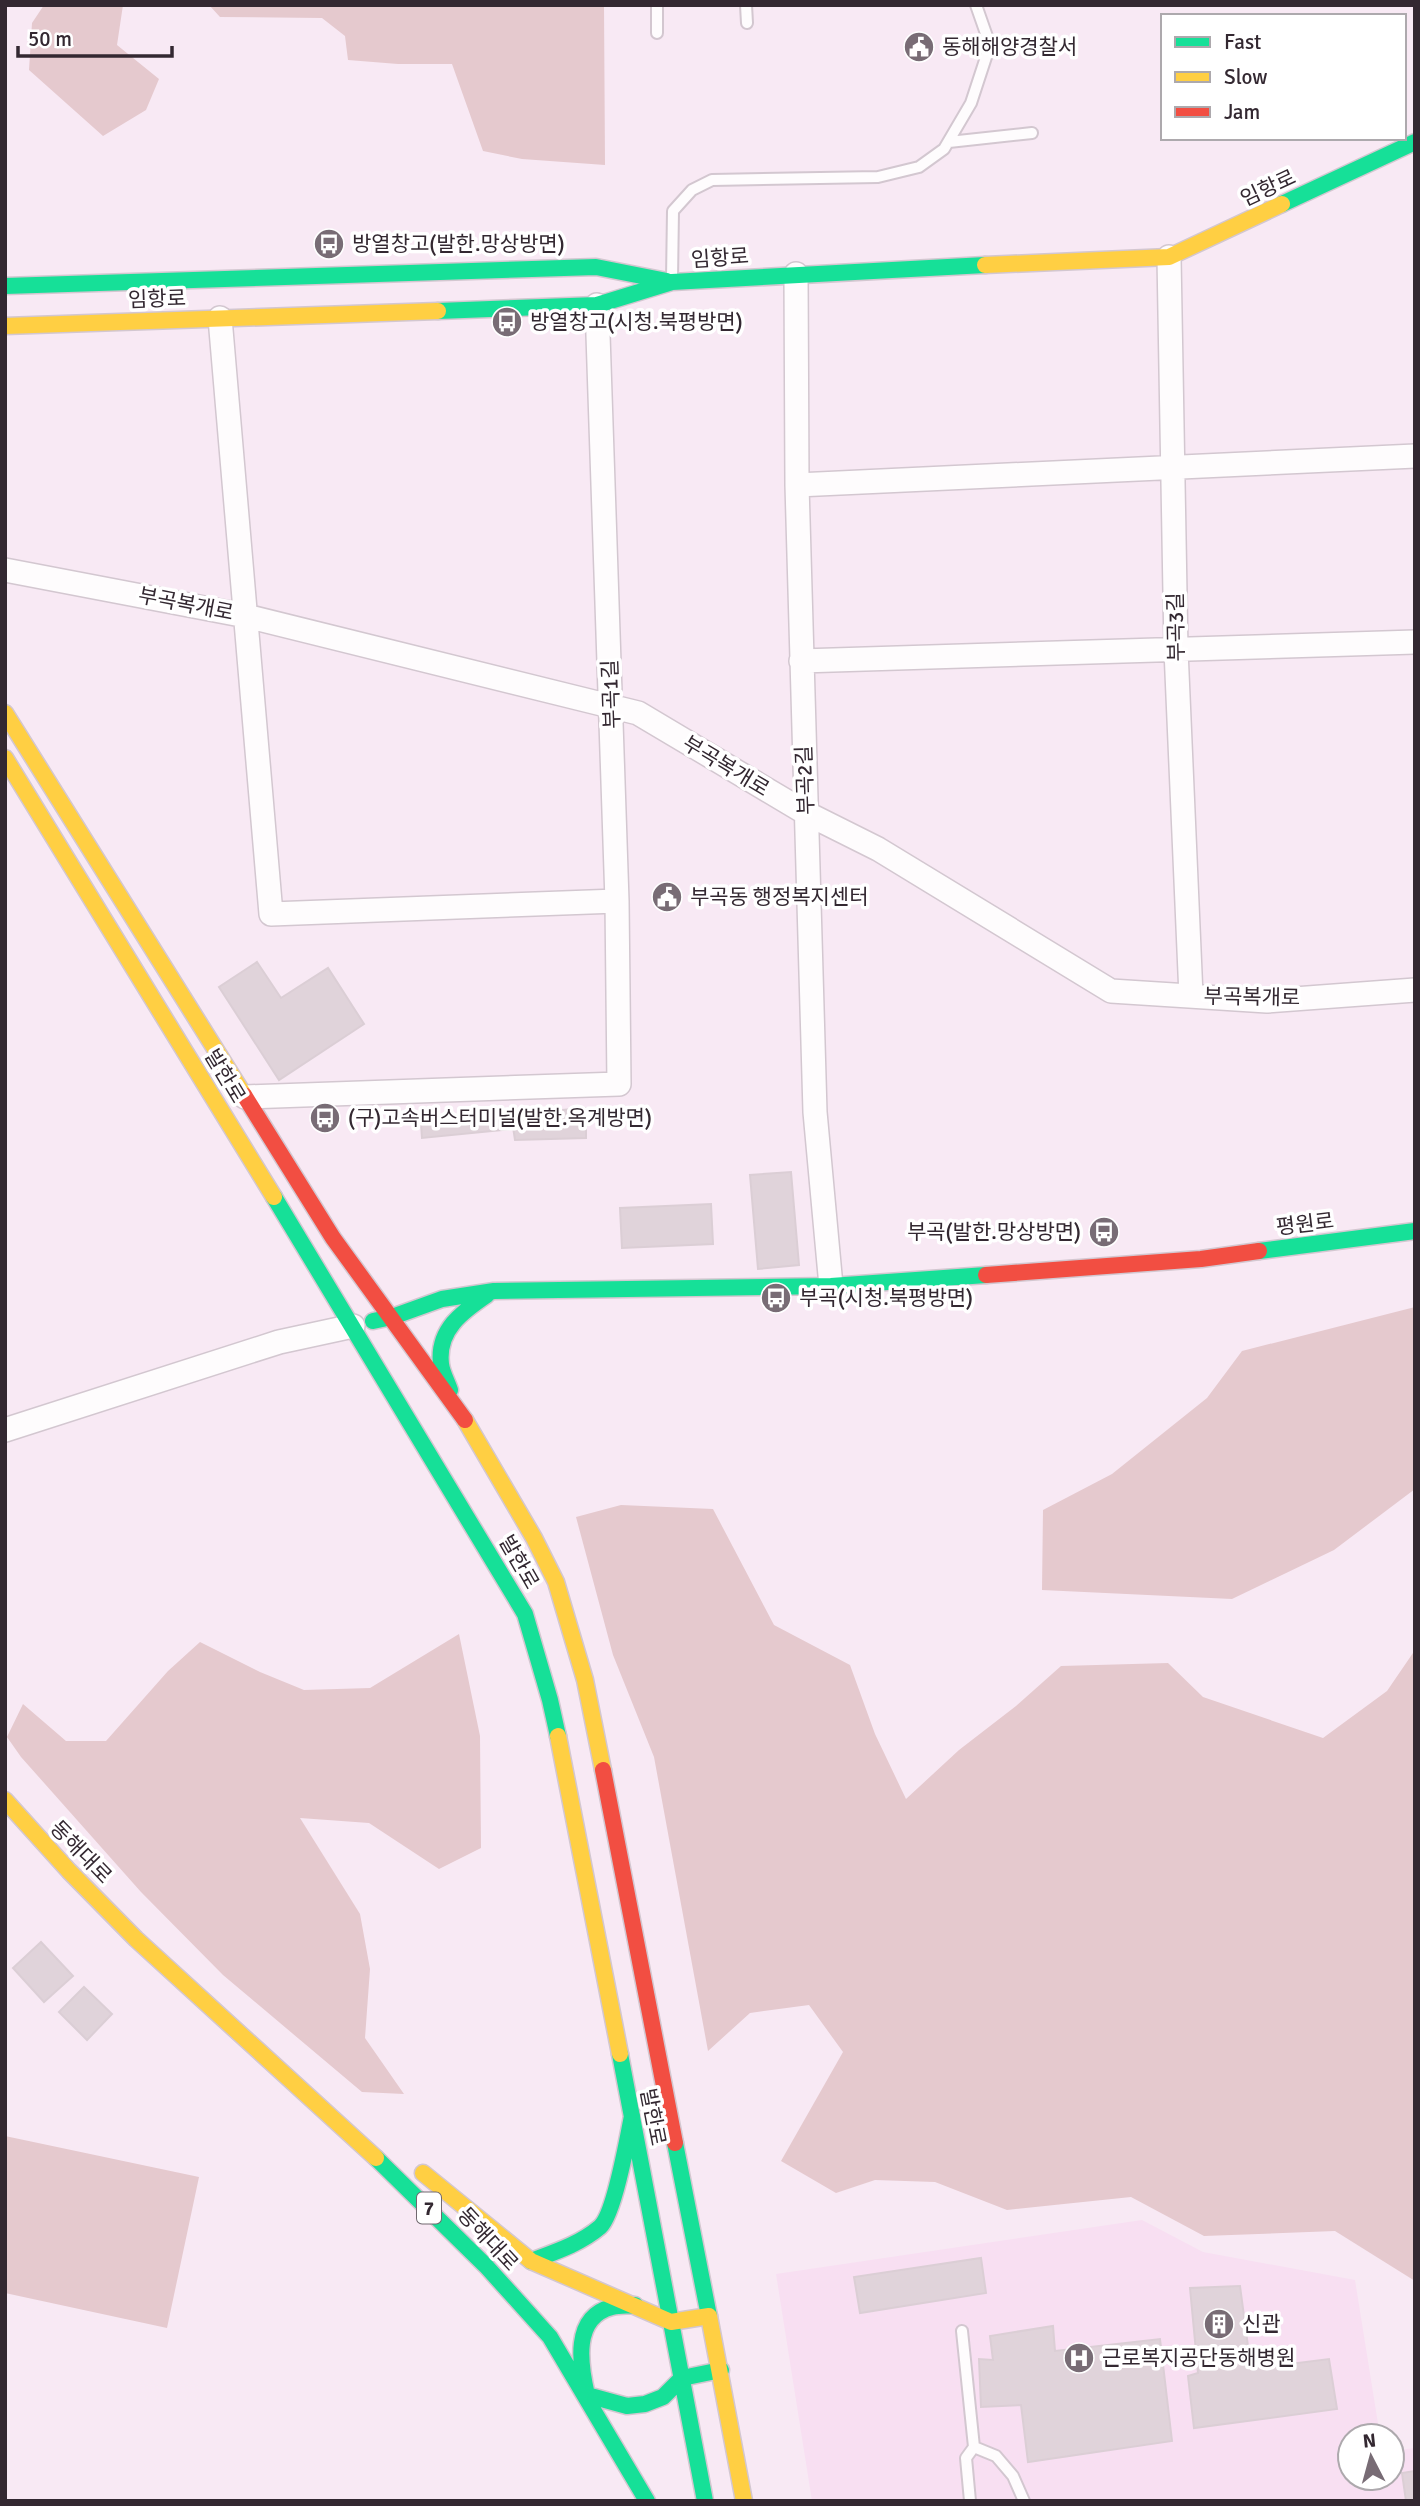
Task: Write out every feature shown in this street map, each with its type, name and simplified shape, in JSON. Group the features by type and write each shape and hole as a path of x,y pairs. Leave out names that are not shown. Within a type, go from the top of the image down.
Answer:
{"street":[{"name":"임항로","path":"5,326 597,305 672,282 1169,257 1415,142"},
{"name":"부곡3길","path":"1169,257 1176,650 1191,996"},
{"path":"5,286 596,267 672,282"},
{"name":"부곡2길","path":"796,274 797,485 815,1112 831,1286"},
{"name":"부곡1길","path":"245,1097 619,1084 617,901 597,305"},
{"path":"220,318 271,914 617,901"},
{"path":"797,485 1415,456"},
{"name":"부곡복개로","path":"5,570 246,616 638,713 806,813 878,849 1111,991 1268,1001 1415,990"},
{"path":"801,661 1415,642"},
{"name":"발한로","path":"5,712 333,1238 456,1405 534,1538 556,1582 585,1680 709,2316"},
{"name":"발한로","path":"5,758 353,1326 525,1614 550,1700 572,1801 705,2501"},
{"name":"평원로","path":"353,1326 392,1317 442,1299 494,1290 831,1286 1201,1259 1415,1231"},
{"path":"456,1405 441,1364 445,1334 457,1315 494,1290"},
{"path":"5,1430 279,1342 353,1326"},
{"name":"동해대로","path":"5,1800 41,1843 158,1961 445,2223 552,2339 647,2501"},
{"name":"동해대로","path":"158,1961 374,2134"},
{"path":"531,2261 575,2244 603,2225 619,2179 632,2116"},
{"name":"동해대로","path":"407,2160 531,2261 635,2305"},
{"path":"721,2370 682,2378 663,2397 645,2404 627,2406 587,2395 580,2368 586,2325 597,2314 611,2307 635,2305 671,2322 709,2316 721,2370 744,2501"}],"lane":[{"path":"657,5 657,33"},
{"path":"746,5 747,23"},
{"path":"672,282 673,211 692,190 712,180 878,177 919,167 944,149 971,103 990,45 976,5"},
{"path":"949,142 1032,133"},
{"path":"962,2331 974,2447 966,2458 970,2501"},
{"path":"974,2447 996,2456 1013,2476 1024,2501"}],"shaded area":[{"path":"44,5 123,5 117,45 159,79 146,110 103,136 29,70 32,23"},
{"path":"209,5 604,5 605,165 522,159 483,151 452,64 348,60 345,36 322,18 220,17"},
{"path":"1415,1307 1415,1489 1334,1550 1232,1599 1042,1590 1043,1510 1112,1474 1207,1398 1242,1351"},
{"path":"621,1505 713,1509 774,1625 850,1665 875,1734 906,1799 959,1750 1016,1706 1061,1666 1168,1663 1203,1697 1323,1738 1387,1691 1415,1650 1415,2281 1335,2231 1204,2236 1131,2197 1007,2210 935,2182 875,2180 836,2193 781,2161 843,2052 809,2005 750,2013 708,2051 654,1757 613,1655 576,1517"},
{"path":"459,1634 480,1736 481,1848 439,1869 369,1823 300,1818 360,1914 370,1969 365,2038 404,2094 362,2092 223,1975 141,1892 21,1757 7,1737 23,1704 66,1741 106,1741 168,1671 200,1642 304,1690 370,1688"},
{"path":"5,2136 199,2177 167,2328 5,2293"},
{"name":"근로복지공단동해병원","path":"1142,2220 1203,2252 1355,2280 1378,2422 1336,2422 1336,2492 1406,2492 1406,2449 1415,2448 1415,2501 812,2501 776,2274"}],"building":[{"path":"257,962 281,998 328,968 364,1024 279,1080 219,987"},
{"path":"586,1108 586,1138 515,1140 511,1114"},
{"path":"511,1114 512,1129 422,1138 421,1123"},
{"path":"791,1172 799,1265 758,1269 750,1175"},
{"path":"711,1204 713,1244 622,1248 620,1208"},
{"path":"41,1942 73,1976 44,2002 13,1968"},
{"path":"84,1987 112,2014 87,2040 59,2012"},
{"path":"981,2258 986,2293 860,2313 854,2277"},
{"name":"신관","path":"1240,2286 1251,2369 1329,2359 1337,2409 1194,2428 1188,2376 1198,2373 1190,2288"},
{"path":"1053,2326 1055,2351 1160,2339 1172,2441 1028,2462 1021,2405 981,2407 979,2359 993,2360 990,2336"},
{"path":"1415,2471 1415,2501 1406,2501 1406,2472"}],"traffic: fast":[{"path":"1282,204 1415,142"},
{"path":"438,311 597,305 672,282 985,265"},
{"path":"5,286 596,267 667,281"},
{"path":"274,1197 525,1614 558,1736"},
{"path":"1259,1251 1415,1231"},
{"path":"373,1321 442,1299 494,1291 831,1286 986,1275"},
{"path":"450,1390 441,1364 443,1341 460,1315 487,1295"},
{"path":"620,2054 671,2322"},
{"path":"531,2261 584,2238 605,2220 620,2175 632,2116"},
{"path":"675,2143 709,2316"},
{"path":"376,2158 486,2266 550,2337 647,2501"},
{"path":"635,2305 612,2307 599,2312 590,2321 585,2331 581,2357 587,2395 627,2406 645,2404 663,2397 682,2378 721,2370"},
{"path":"671,2322 705,2501"}],"traffic: slow":[{"path":"985,265 1169,257 1282,204"},
{"path":"5,326 438,311"},
{"path":"5,713 244,1095"},
{"path":"5,758 274,1197"},
{"path":"465,1420 534,1538 556,1582 585,1680 603,1770"},
{"path":"558,1736 620,2054"},
{"path":"5,1800 69,1871 136,1939 376,2158"},
{"path":"423,2173 531,2261 671,2322 709,2316 744,2501"}],"traffic: jam":[{"path":"244,1095 333,1238 465,1420"},
{"path":"986,1275 1201,1259 1259,1251"},
{"path":"603,1770 675,2143"}],"place":[{"name":"동해해양경찰서","path":"919,47"},
{"name":"방열창고(발한.망상방면)","path":"329,244"},
{"name":"방열창고(시청.북평방면)","path":"507,322"},
{"name":"부곡동 행정복지센터","path":"667,897"},
{"name":"(구)고속버스터미널(발한.옥계방면)","path":"325,1118"},
{"name":"부곡(발한.망상방면)","path":"1104,1232"},
{"name":"부곡(시청.북평방면)","path":"776,1298"},
{"name":"신관","path":"1219,2324"},
{"name":"근로복지공단동해병원","path":"1079,2358"}]}
